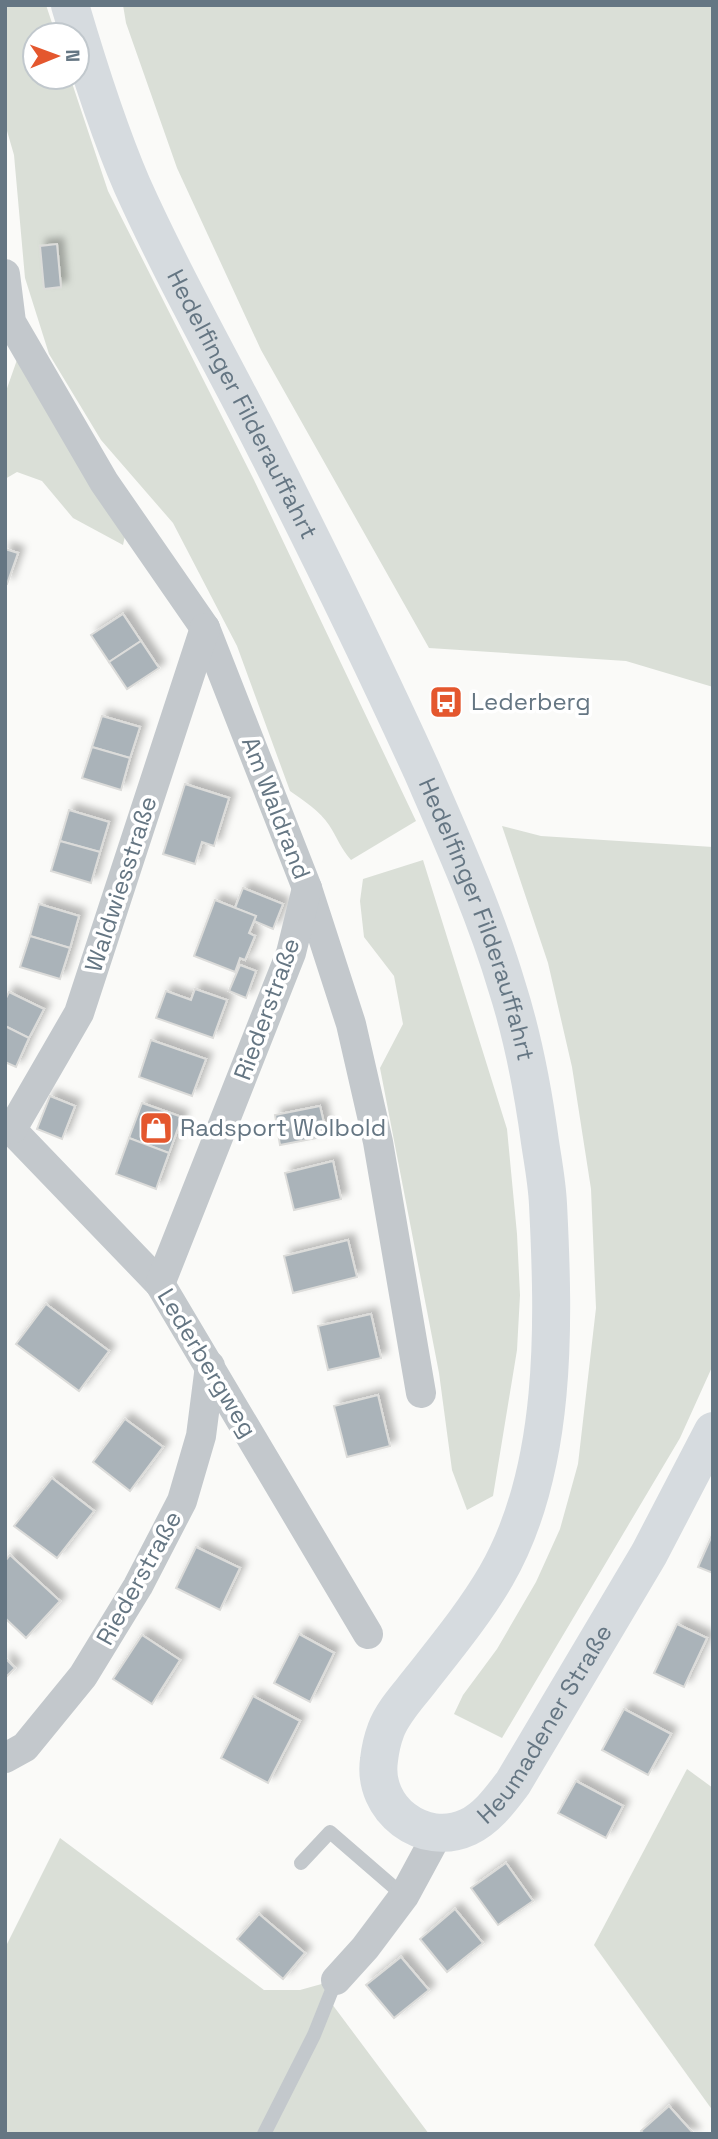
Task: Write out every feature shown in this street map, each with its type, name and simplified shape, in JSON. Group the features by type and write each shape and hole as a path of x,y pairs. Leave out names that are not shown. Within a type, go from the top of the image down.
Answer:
{"main road":[{"name":"Hedelfinger Filderauffahrt","path":"70,5 99,99 132,184 294,503 447,827 479,905 508,988 532,1087 548,1198 551,1293 549,1373 539,1456 524,1515 499,1571 475,1609 387,1726 377,1766 386,1801 406,1823 437,1835"},
{"name":"Heumadener Straße","path":"437,1835 457,1832 475,1825 498,1803 513,1783 649,1554 713,1431"}],"street":[{"name":"Am Waldrand","path":"5,274 8,330 104,482 205,628 307,888 351,1024 378,1142 421,1393"},
{"name":"Waldwiesstraße","path":"9,1126 79,1013 205,628"},
{"name":"Riederstraße","path":"160,1284 291,953 307,888"},
{"name":"Lederbergweg","path":"9,1126 160,1284 368,1634"},
{"name":"Riederstraße","path":"5,1758 25,1747 83,1676 138,1586 181,1501 201,1436 210,1366"},
{"path":"336,1980 365,1948 404,1896 437,1835"}],"lane":[{"path":"302,1863 330,1832 404,1896"},
{"path":"264,2134 314,2035 336,1980"}],"shaded area":[{"path":"5,5 46,5 51,21 21,21 21,91 75,91 108,191 254,480 416,821 351,860 325,820 290,791 237,646 173,523 101,440 49,354 25,278 14,155 5,124"},
{"path":"123,5 713,5 713,687 626,661 429,648 261,350 177,168 126,23"},
{"path":"18,357 125,536 123,545 73,518 42,481 17,472 5,479 5,394"},
{"path":"502,826 541,836 713,847 713,1365 680,1438 502,1738 454,1714 463,1695 497,1649 536,1582 560,1529 578,1464 596,1308 591,1189 572,1067 548,963"},
{"path":"423,860 507,1129 517,1234 520,1295 517,1350 493,1496 467,1510 452,1470 439,1373 380,1068 403,1024 394,976 364,937 360,901 363,879"},
{"path":"687,1769 713,1788 713,2111 594,1945"},
{"path":"60,1838 264,1990 300,1990 336,1980 329,2000 429,2134 5,2134 5,1948"}],"building":[{"path":"57,244 61,287 44,289 40,246"},
{"path":"5,549 18,553 7,584 5,584"},
{"path":"123,614 141,641 109,662 91,635"},
{"path":"141,641 159,668 127,689 109,662"},
{"path":"102,716 140,727 130,758 92,747"},
{"path":"92,747 130,758 121,790 82,778"},
{"path":"185,784 229,798 214,846 202,842 195,864 163,854"},
{"path":"69,810 109,822 100,852 60,841"},
{"path":"60,841 100,852 91,883 51,871"},
{"path":"243,888 283,904 273,929 254,921 256,916 235,908"},
{"path":"215,900 256,916 249,933 255,936 245,960 240,958 235,972 194,956"},
{"path":"39,904 79,916 70,948 30,936"},
{"path":"30,936 70,948 60,979 20,967"},
{"path":"240,965 256,971 246,998 229,991"},
{"path":"195,989 227,1000 213,1038 156,1018 166,991 191,1000"},
{"path":"9,992 44,1009 29,1038 5,1026 5,1000"},
{"path":"5,1026 29,1038 16,1067 5,1062"},
{"path":"151,1040 206,1059 192,1096 139,1077"},
{"path":"50,1096 75,1106 62,1139 37,1129"},
{"name":"Radsport Wolbold","path":"142,1103 182,1117 169,1153 129,1138"},
{"path":"320,1106 327,1136 280,1145 275,1115"},
{"path":"129,1138 169,1153 156,1189 116,1174"},
{"path":"333,1161 341,1199 294,1210 285,1173"},
{"path":"348,1240 357,1277 293,1293 284,1256"},
{"path":"46,1304 109,1351 79,1391 16,1344"},
{"path":"371,1314 381,1358 328,1370 318,1326"},
{"path":"378,1395 390,1446 347,1457 334,1406"},
{"path":"125,1419 163,1447 130,1491 93,1462"},
{"path":"52,1478 94,1511 57,1558 14,1526"},
{"path":"713,1533 713,1573 698,1567"},
{"path":"196,1547 240,1568 220,1610 176,1588"},
{"path":"10,1555 60,1601 26,1638 5,1618 5,1561"},
{"path":"677,1624 707,1638 684,1687 654,1673"},
{"path":"299,1634 334,1653 310,1702 274,1683"},
{"path":"142,1635 180,1660 152,1704 113,1679"},
{"path":"5,1658 15,1668 5,1678"},
{"path":"253,1696 300,1721 268,1783 221,1758"},
{"path":"624,1709 671,1734 648,1775 602,1750"},
{"path":"576,1781 623,1806 606,1838 558,1813"},
{"path":"506,1863 533,1901 498,1925 471,1888"},
{"path":"455,1909 483,1943 447,1972 420,1939"},
{"path":"259,1914 305,1953 283,1979 237,1939"},
{"path":"401,1957 429,1990 394,2018 366,1985"},
{"path":"669,2106 694,2134 644,2134 641,2131"}],"place":[{"name":"Lederberg","path":"446,702"},
{"name":"Radsport Wolbold","path":"156,1128"}]}
